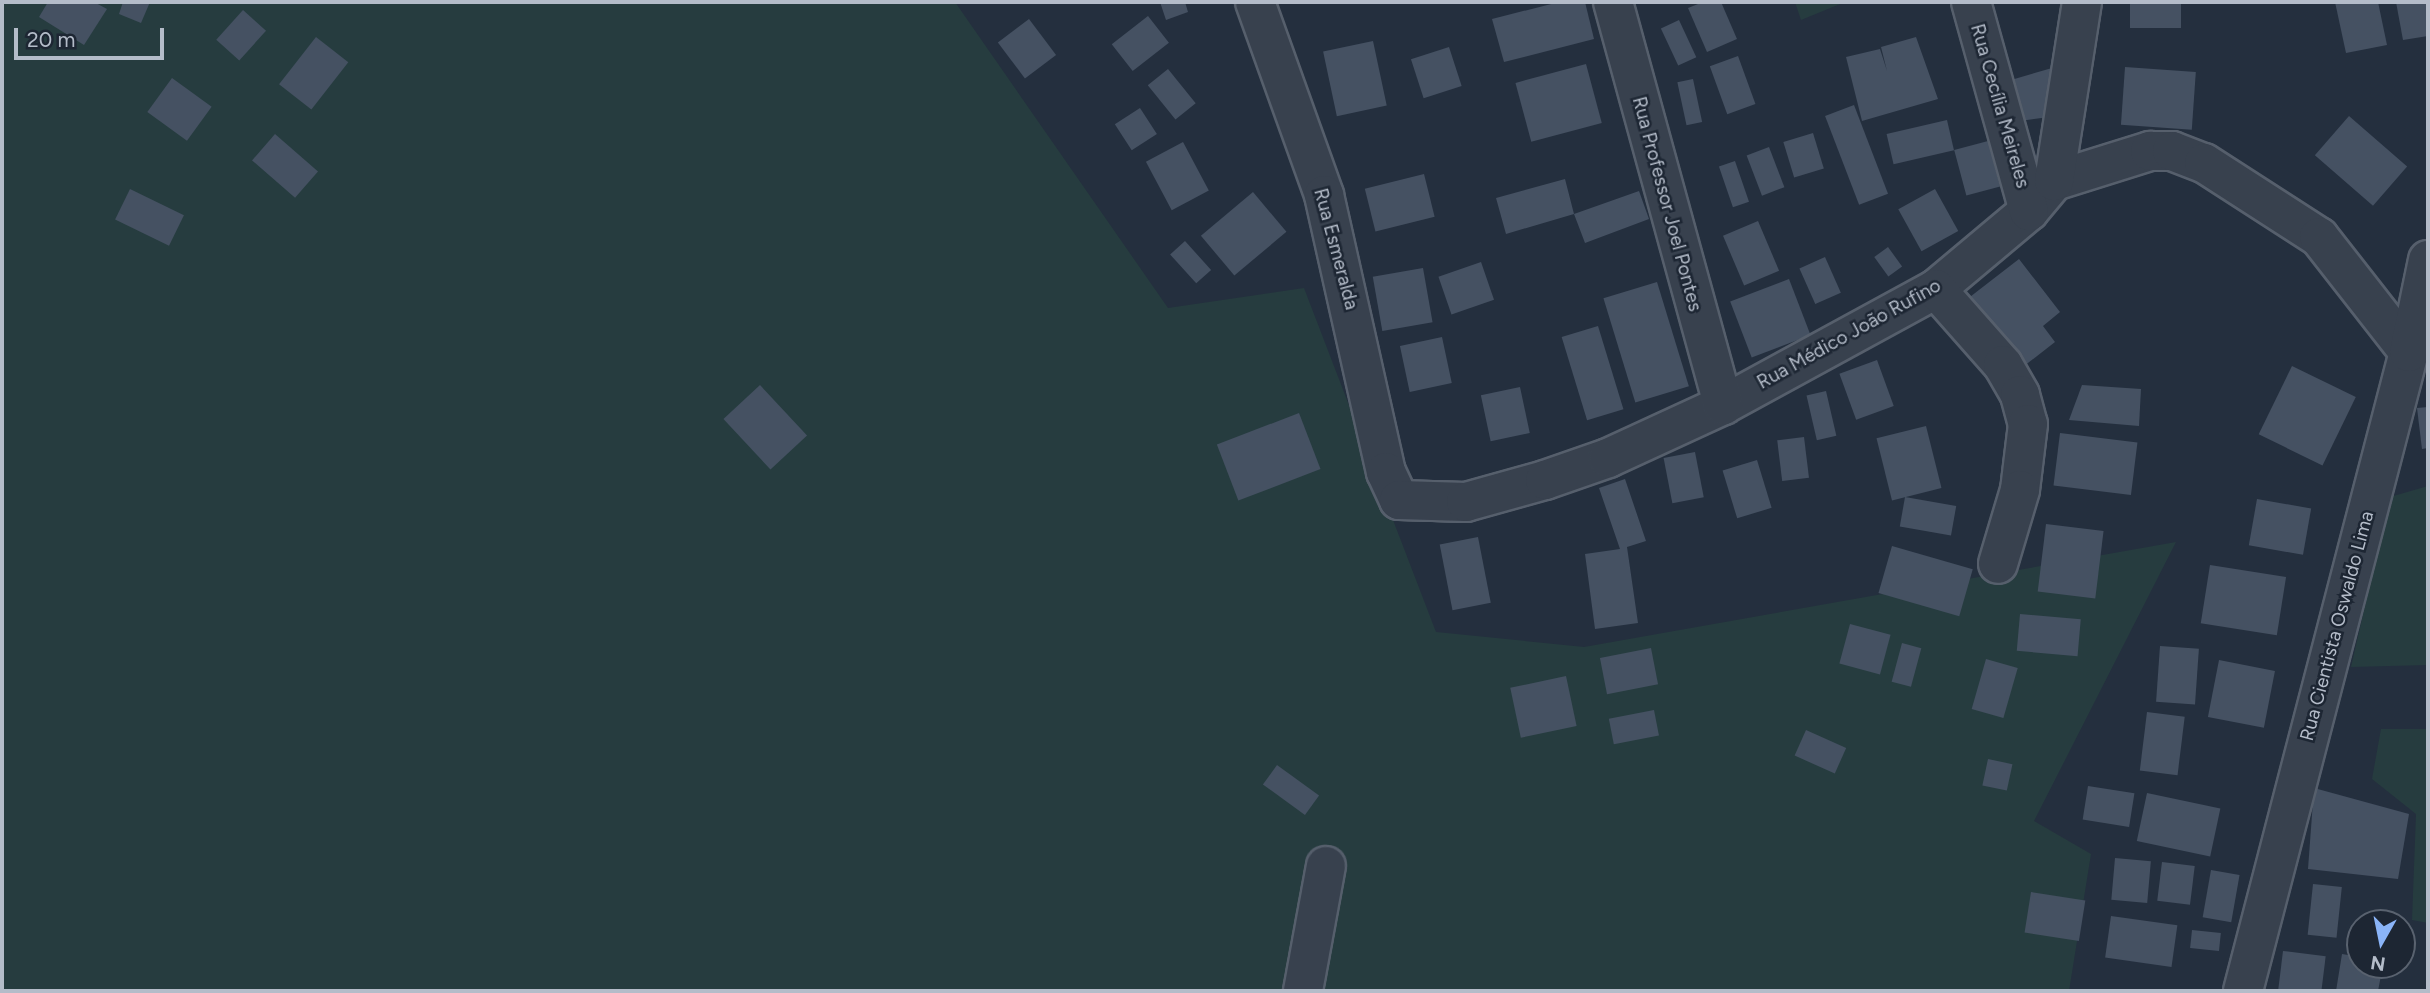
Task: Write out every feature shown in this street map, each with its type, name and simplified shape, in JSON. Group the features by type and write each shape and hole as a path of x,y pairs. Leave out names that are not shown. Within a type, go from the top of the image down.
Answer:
{"street":[{"name":"Rua Professor Joel Pontes","path":"1614,2 1723,405"},
{"name":"Rua Cecília Meireles","path":"1971,2 2029,211"},
{"path":"2082,2 2054,181 2150,151 2172,151 2204,163 2319,237 2409,352"},
{"name":"Rua Esmeralda","path":"1269,12 1324,195 1386,472 1399,500"},
{"name":"Rua Médico João Rufino","path":"1399,500 1466,502 1545,480 1608,458 1723,405 1936,289 2029,211 2054,181"},
{"name":"Rua Cientista Oswaldo Lima","path":"2243,991 2409,352 2428,260"},
{"path":"1936,289 2003,365 2020,396 2028,424 2020,490 1998,564"},
{"path":"1303,991 1326,866"}],"green space":[{"path":"2,2 955,2 1168,308 1304,288 1436,632 1584,647 2176,542 2034,821 2091,854 2069,991 2,991"},
{"path":"1795,2 1845,2 1801,20"},
{"path":"2428,486 2428,665 2351,667 2390,497"},
{"path":"2381,729 2428,729 2428,923 2416,921 2416,909 2412,909 2416,814 2372,779"}],"building":[{"path":"48,2 94,2 107,9 84,45 39,17"},
{"path":"123,2 150,2 141,23 119,14"},
{"path":"1160,2 1185,2 1188,12 1166,20"},
{"path":"1559,2 1585,2 1594,39 1504,62 1492,19"},
{"path":"1703,2 1721,2 1737,39 1707,52 1688,8"},
{"path":"2130,2 2181,2 2181,28 2130,28"},
{"path":"2335,2 2378,2 2387,45 2346,53"},
{"path":"2396,2 2428,2 2428,36 2403,40"},
{"path":"243,10 266,31 239,60 216,40"},
{"path":"1148,16 1169,43 1133,71 1112,44"},
{"path":"1029,19 1056,55 1025,78 998,42"},
{"path":"1679,20 1696,57 1678,66 1661,28"},
{"path":"316,37 348,62 311,110 279,84"},
{"path":"1916,37 1938,99 1862,121 1846,57 1880,49 1887,71 1881,47"},
{"path":"1373,41 1387,106 1337,116 1323,52"},
{"path":"1449,47 1462,86 1424,98 1411,59"},
{"path":"1738,56 1755,104 1727,114 1710,66"},
{"path":"1586,64 1602,123 1531,142 1515,83"},
{"path":"2125,67 2196,72 2192,130 2121,125"},
{"path":"2052,68 2049,117 2020,121 2011,80"},
{"path":"1168,69 1196,103 1175,120 1148,85"},
{"path":"172,78 212,107 187,141 147,112"},
{"path":"1693,79 1702,122 1686,125 1677,82"},
{"path":"1854,105 1888,194 1859,205 1825,116"},
{"path":"1140,108 1157,134 1132,150 1115,124"},
{"path":"2349,116 2407,167 2373,206 2315,155"},
{"path":"1947,120 1954,150 1894,164 1887,134"},
{"path":"1813,133 1824,168 1794,177 1783,142"},
{"path":"275,134 318,171 295,198 252,160"},
{"path":"1988,141 2000,186 1966,195 1954,150"},
{"path":"1183,142 1209,191 1172,210 1146,162"},
{"path":"1769,147 1784,187 1762,196 1747,156"},
{"path":"1735,161 1749,202 1733,207 1719,167"},
{"path":"1424,174 1435,217 1375,231 1365,189"},
{"path":"1565,179 1574,214 1506,234 1496,198"},
{"path":"130,189 184,215 169,246 115,220"},
{"path":"1935,189 1958,231 1922,251 1898,209"},
{"path":"1639,191 1649,219 1585,243 1574,214"},
{"path":"1253,192 1286,232 1234,276 1201,236"},
{"path":"1758,221 1779,271 1744,286 1723,236"},
{"path":"1185,241 1211,270 1196,283 1170,254"},
{"path":"1888,247 1902,266 1888,276 1874,257"},
{"path":"1825,257 1841,293 1815,304 1799,268"},
{"path":"2019,259 2060,312 2043,326 2055,342 2019,370 1966,300"},
{"path":"1481,262 1494,300 1451,314 1438,277"},
{"path":"1423,268 1433,322 1382,331 1373,277"},
{"path":"1789,279 1811,335 1752,358 1730,302"},
{"path":"1657,282 1689,386 1635,403 1603,298"},
{"path":"1598,326 1623,409 1587,420 1562,337"},
{"path":"1442,337 1452,383 1410,392 1400,346"},
{"path":"1877,360 1894,406 1856,420 1839,374"},
{"path":"2292,366 2356,397 2322,465 2259,434"},
{"path":"760,385 807,435 770,470 723,419"},
{"path":"2082,385 2141,389 2139,426 2069,420"},
{"path":"1520,387 1530,433 1491,441 1481,395"},
{"path":"1826,391 1836,436 1817,440 1807,395"},
{"path":"2428,407 2428,448 2422,449 2417,408"},
{"path":"1299,413 1321,469 1238,501 1217,445"},
{"path":"1926,426 1941,488 1892,500 1877,438"},
{"path":"2060,433 2137,443 2131,495 2054,486"},
{"path":"1804,437 1809,478 1782,481 1777,440"},
{"path":"1695,452 1704,497 1672,503 1664,458"},
{"path":"1757,460 1772,508 1737,518 1723,471"},
{"path":"1625,479 1646,541 1627,547 1638,623 1595,629 1585,554 1620,549 1599,488"},
{"path":"1905,497 1956,506 1951,536 1900,527"},
{"path":"2257,499 2311,509 2303,555 2249,545"},
{"path":"2046,524 2104,531 2095,599 2038,591"},
{"path":"1478,537 1491,603 1453,610 1440,544"},
{"path":"1892,546 1973,569 1959,616 1878,593"},
{"path":"2210,565 2286,577 2277,635 2201,623"},
{"path":"2020,614 2081,619 2078,656 2017,651"},
{"path":"1850,624 1891,635 1880,674 1839,664"},
{"path":"1902,643 1921,648 1911,687 1892,682"},
{"path":"2160,646 2199,649 2195,705 2156,702"},
{"path":"1651,648 1658,684 1607,694 1600,658"},
{"path":"1986,659 2018,668 2003,718 1972,709"},
{"path":"2219,660 2275,671 2264,728 2208,717"},
{"path":"1566,676 1577,726 1521,738 1510,688"},
{"path":"1654,710 1659,736 1614,744 1609,719"},
{"path":"2147,712 2185,717 2178,775 2140,771"},
{"path":"1806,730 1846,748 1835,773 1795,756"},
{"path":"1988,759 2012,764 2007,791 1982,785"},
{"path":"1277,765 1319,796 1305,815 1263,784"},
{"path":"2088,786 2134,793 2129,827 2083,820"},
{"path":"2314,788 2409,814 2398,879 2308,869"},
{"path":"2147,793 2220,809 2210,857 2137,841"},
{"path":"2115,858 2151,861 2147,903 2111,900"},
{"path":"2162,862 2195,866 2190,905 2157,901"},
{"path":"2211,870 2240,875 2231,922 2203,917"},
{"path":"2313,884 2342,887 2337,938 2308,935"},
{"path":"2031,892 2085,901 2079,941 2025,932"},
{"path":"2111,916 2177,925 2172,967 2105,958"},
{"path":"2192,930 2221,933 2219,951 2190,948"},
{"path":"2283,951 2326,956 2321,991 2278,991"},
{"path":"2342,954 2346,955 2346,979 2380,979 2378,991 2336,991"}]}
